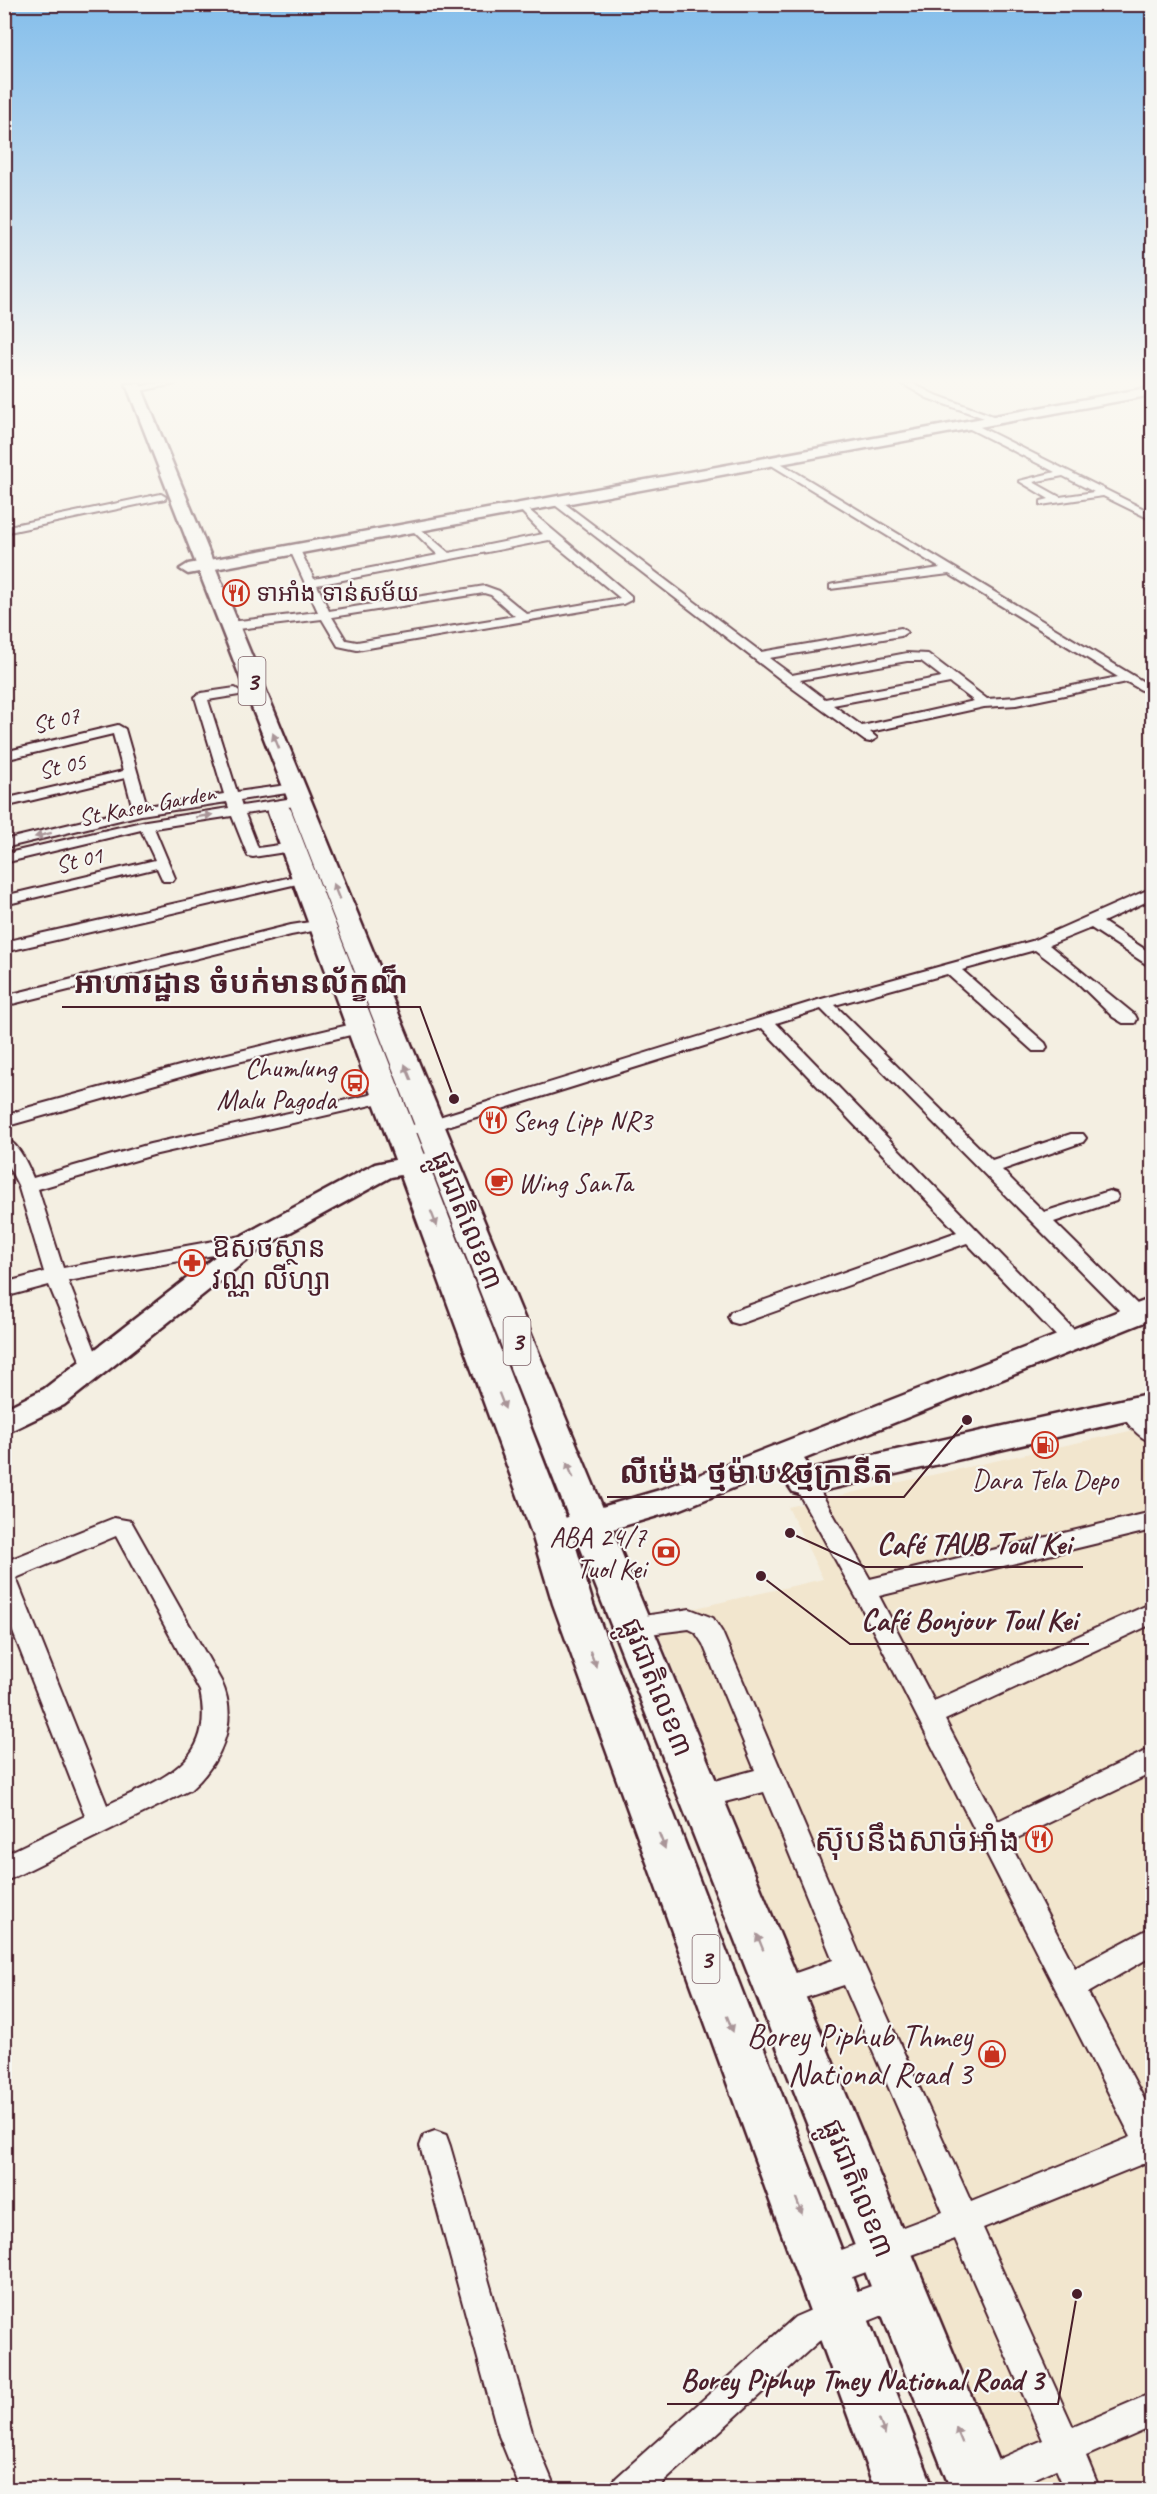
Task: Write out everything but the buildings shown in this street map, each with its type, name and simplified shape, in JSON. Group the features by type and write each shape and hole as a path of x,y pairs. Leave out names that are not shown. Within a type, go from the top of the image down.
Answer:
{"highway":[{"name":"ផ្លូវជាតិលេខ៣","path":"163,500 230,626 286,796 422,1145 552,1534 573,1604 905,2490"},
{"name":"ផ្លូវជាតិលេខ៣","path":"172,500 198,568 243,714"},
{"name":"ផ្លូវជាតិលេខ៣","path":"264,769 286,796 293,847 387,1096 422,1145 592,1524 980,2487"}],"street":[{"path":"4,530 145,500"},
{"path":"198,568 563,500"},
{"path":"836,500 1152,692"},
{"path":"1038,504 1055,500"},
{"path":"1119,500 1152,517"},
{"path":"555,502 788,679 865,734 984,703 1016,701 1130,678"},
{"path":"295,550 325,615 342,643 357,646 569,611 623,601 627,598 551,536 523,508"},
{"path":"416,528 447,556"},
{"path":"311,583 551,536"},
{"path":"834,587 952,570"},
{"path":"230,626 325,615 485,589 495,593 524,617"},
{"path":"759,656 902,632"},
{"path":"878,636 907,657"},
{"path":"788,679 907,657 924,657 984,703"},
{"path":"824,703 954,678"},
{"path":"235,692 201,697 253,854 293,847"},
{"name":"St 07","path":"4,756 118,729 130,773"},
{"path":"130,773 143,818 164,862 168,878"},
{"name":"St 05","path":"4,802 130,773"},
{"name":"St Kasen Garden","path":"4,844 143,818 286,796"},
{"name":"St Kasen Garden","path":"4,859 143,818"},
{"name":"St 01","path":"4,901 164,862"},
{"path":"4,947 305,878"},
{"path":"4,1424 54,1397 253,1241 384,1170 422,1145 824,1003 1038,944 1092,922 1152,893"},
{"path":"1092,922 1152,961"},
{"path":"4,1000 291,930 323,925"},
{"path":"1038,944 1129,1019"},
{"path":"950,968 1039,1047"},
{"path":"552,1534 670,1500 1144,1312 1040,1220 824,1003"},
{"path":"766,1022 1072,1340"},
{"path":"4,1122 200,1066 361,1027"},
{"path":"27,1186 150,1150 387,1096"},
{"path":"988,1168 1077,1138"},
{"path":"4,1144 13,1154 27,1186 57,1276 92,1365"},
{"path":"1040,1220 1109,1197"},
{"path":"738,1317 970,1235"},
{"path":"4,1290 57,1276 253,1241"},
{"path":"804,1483 1141,1407 1152,1434"},
{"path":"628,2490 807,2329 831,2293 892,2270 965,2220 1152,2144 864,1590 804,1483 784,1455"},
{"path":"864,1590 1152,1521"},
{"path":"4,1869 182,1782 195,1772 205,1759 215,1728 216,1715 212,1689 123,1528 114,1527 4,1575 100,1822"},
{"path":"929,1715 1152,1613"},
{"path":"633,1626 690,1619 704,1625 713,1639 851,1968 965,2220 1083,2490"},
{"path":"992,1837 1152,1760"},
{"path":"701,1796 772,1778"},
{"path":"1070,1987 1152,1941"},
{"path":"780,1992 851,1968"},
{"path":"435,2146 516,2436 539,2490"},
{"path":"831,2293 892,2270"},
{"path":"980,2487 1152,2410"}],"shaded area":[{"name":"Borey Piphub Thmey National Road 3","path":"1152,1426 1152,2489 1011,2489 652,1618 823,1579 788,1507"}],"place":[{"name":"ទាអាំង ទាន់សម័យ","path":"236,593"},
{"name":"Chumlung Malu Pagoda","path":"355,1083"},
{"name":"អាហារដ្ឋាន ចំបក់មានល័ក្ខណ៏","path":"454,1099"},
{"name":"Seng Lipp NR3","path":"493,1120"},
{"name":"Wing SanTa","path":"499,1182"},
{"name":"ឱសថស្ថាន វណ្ណ លីហ្សា","path":"192,1263"},
{"name":"លីម៉េង ថ្មម៉ាប&ថ្មក្រានីត","path":"967,1420"},
{"name":"Dara Tela Depo","path":"1045,1445"},
{"name":"Café TAUB Toul Kei","path":"790,1533"},
{"name":"ABA 24/7 Tuol Kei","path":"666,1552"},
{"name":"Café Bonjour Toul Kei","path":"761,1576"},
{"name":"ស៊ុបនឹងសាច់អាំង","path":"1039,1839"},
{"name":"Borey Piphub Thmey National Road 3","path":"992,2054"},
{"name":"Borey Piphup Tmey National Road 3","path":"1077,2294"}]}
